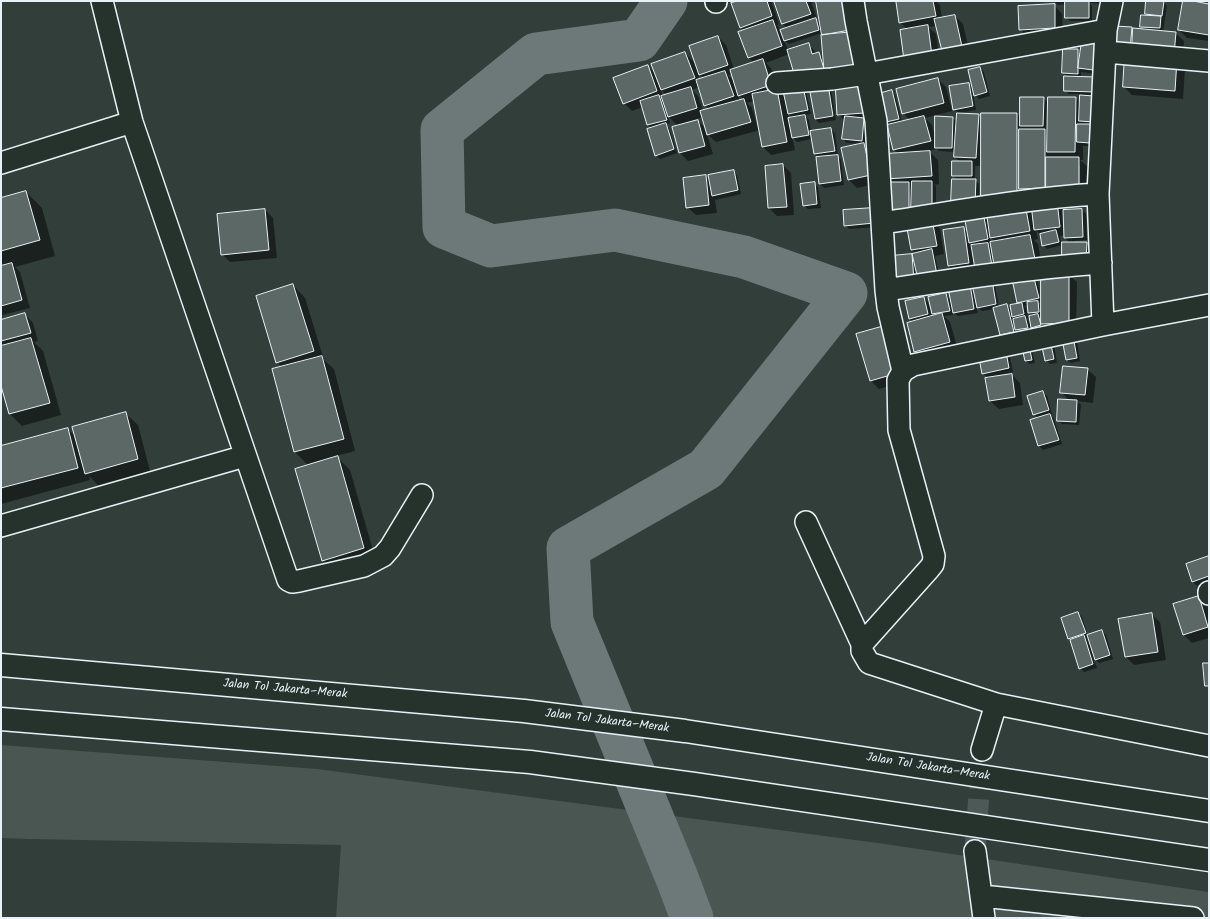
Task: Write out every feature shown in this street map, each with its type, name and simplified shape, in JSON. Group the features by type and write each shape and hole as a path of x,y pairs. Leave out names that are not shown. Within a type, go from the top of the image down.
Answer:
{"highway":[{"name":"Jalan Tol Jakarta–Merak","path":"1,665 524,711 685,731 1209,811"},
{"path":"1,719 530,762 694,784 1209,860"}],"street":[{"path":"102,1 132,122 288,580 292,582 300,581 364,566 383,556 390,548 422,495"},
{"path":"853,1 876,121 886,290 888,307 902,371 898,380 899,430 934,556 933,564 929,569 862,644"},
{"path":"1103,325 1098,194 1106,30 1112,1"},
{"path":"778,83 832,79 866,74 1106,30"},
{"path":"1106,52 1209,61"},
{"path":"1,164 132,122"},
{"path":"882,223 1068,195 1098,194"},
{"path":"886,290 1063,265 1101,263"},
{"path":"902,371 913,365 1103,325 1209,305"},
{"path":"1,526 245,456"},
{"path":"806,522 862,644 862,650 869,663 996,704 1209,746"},
{"path":"982,750 996,704"},
{"path":"975,851 984,918"},
{"path":"982,896 1193,918"}],"shaded area":[{"path":"1,745 317,769 878,843 1209,892 1209,918 336,918 341,845 1,838"}],"building":[{"path":"738,1 767,1 772,16 740,28 731,3"},
{"path":"774,1 806,1 811,14 782,24"},
{"path":"816,1 845,1 850,30 822,35"},
{"path":"933,1 936,16 899,23 896,2"},
{"path":"1065,1 1089,1 1089,18 1065,18"},
{"path":"1146,1 1164,1 1162,16 1145,14"},
{"path":"1183,1 1209,4 1209,35 1178,30"},
{"path":"1055,4 1055,28 1019,30 1018,6"},
{"path":"955,15 963,51 943,55 934,19"},
{"path":"1141,15 1161,16 1160,28 1140,27"},
{"path":"816,18 819,30 784,41 780,30"},
{"path":"773,20 782,46 748,58 738,32"},
{"path":"928,25 932,56 904,60 900,30"},
{"path":"1114,26 1132,27 1130,51 1112,49"},
{"path":"1133,28 1176,32 1174,55 1132,52"},
{"path":"854,32 858,67 824,71 821,35"},
{"path":"718,36 728,65 699,75 689,46"},
{"path":"1082,41 1096,43 1093,70 1078,68"},
{"path":"809,43 812,54 819,52 824,69 795,77 787,50"},
{"path":"1063,49 1078,49 1078,74 1062,73"},
{"path":"685,52 695,78 661,90 651,64"},
{"path":"1125,55 1177,59 1175,91 1123,87"},
{"path":"763,59 771,85 738,96 730,70"},
{"path":"648,65 657,91 623,104 613,78"},
{"path":"980,67 987,92 974,96 968,70"},
{"path":"725,71 734,96 704,106 696,80"},
{"path":"1064,76 1095,77 1095,92 1064,91"},
{"path":"938,78 944,103 902,114 896,89"},
{"path":"862,80 864,113 837,115 835,82"},
{"path":"802,82 808,110 788,114 782,86"},
{"path":"969,83 973,106 953,110 949,86"},
{"path":"828,84 833,116 815,119 809,87"},
{"path":"691,87 697,108 668,117 661,96"},
{"path":"777,89 787,142 762,147 752,94"},
{"path":"892,90 899,119 882,123 875,95"},
{"path":"659,95 667,120 647,125 640,101"},
{"path":"1080,95 1094,96 1094,122 1079,121"},
{"path":"1020,97 1044,97 1043,126 1020,126"},
{"path":"1048,97 1076,97 1075,152 1047,152"},
{"path":"744,99 751,122 707,135 700,111"},
{"path":"957,113 979,114 976,158 954,157"},
{"path":"981,113 1017,113 1017,199 981,199"},
{"path":"805,115 809,135 792,138 788,118"},
{"path":"845,116 864,118 862,141 842,139"},
{"path":"924,116 931,141 893,150 887,125"},
{"path":"935,116 953,117 952,148 935,148"},
{"path":"698,120 705,146 679,153 672,127"},
{"path":"666,123 674,149 655,156 647,129"},
{"path":"1077,124 1090,124 1090,143 1077,142"},
{"path":"831,128 835,151 814,154 810,131"},
{"path":"1019,129 1045,129 1045,188 1019,189"},
{"path":"864,143 871,175 848,180 841,148"},
{"path":"930,151 932,176 886,179 885,154"},
{"path":"838,155 841,181 819,184 816,157"},
{"path":"1046,157 1079,157 1079,191 1046,191"},
{"path":"952,161 972,161 972,176 952,176"},
{"path":"783,164 787,207 768,208 765,166"},
{"path":"734,170 738,190 712,196 708,175"},
{"path":"706,175 709,205 686,208 683,178"},
{"path":"952,179 976,179 975,204 951,203"},
{"path":"912,181 932,181 932,211 911,211"},
{"path":"815,182 817,204 803,206 800,184"},
{"path":"889,182 909,182 909,213 889,213"},
{"path":"26,191 40,240 1,251 1,198"},
{"path":"1057,201 1060,227 1034,230 1031,204"},
{"path":"1025,204 1030,231 990,238 986,210"},
{"path":"873,208 874,223 844,226 843,210"},
{"path":"265,209 269,250 221,255 217,214"},
{"path":"1082,209 1083,237 1064,238 1063,210"},
{"path":"983,212 988,239 969,243 964,215"},
{"path":"932,219 937,246 911,250 906,223"},
{"path":"964,227 969,263 948,266 943,230"},
{"path":"1056,230 1059,242 1042,246 1040,234"},
{"path":"1030,235 1036,264 995,271 990,242"},
{"path":"1062,242 1087,242 1086,260 1062,260"},
{"path":"988,243 992,266 975,269 971,245"},
{"path":"932,249 938,280 919,284 912,254"},
{"path":"912,254 914,281 894,283 891,256"},
{"path":"12,263 22,300 1,306 1,266"},
{"path":"1041,273 1069,273 1069,323 1041,324"},
{"path":"1033,274 1039,298 1017,303 1012,279"},
{"path":"992,280 996,304 977,308 972,284"},
{"path":"293,284 314,351 276,363 256,296"},
{"path":"970,284 974,309 953,313 948,288"},
{"path":"946,293 950,311 932,314 928,297"},
{"path":"924,297 928,314 909,319 905,301"},
{"path":"1038,301 1039,312 1028,313 1027,302"},
{"path":"1022,303 1024,314 1012,317 1010,305"},
{"path":"1007,304 1014,332 1000,335 993,308"},
{"path":"25,313 31,333 1,341 1,320"},
{"path":"942,313 950,342 914,352 907,323"},
{"path":"1038,314 1041,325 1031,328 1029,316"},
{"path":"1025,316 1028,328 1015,330 1013,319"},
{"path":"888,325 901,372 870,381 856,334"},
{"path":"1073,336 1077,358 1066,360 1062,339"},
{"path":"31,338 50,403 9,414 1,386 1,346"},
{"path":"1050,340 1054,359 1045,361 1041,342"},
{"path":"1029,346 1032,360 1025,361 1022,348"},
{"path":"1006,352 1009,368 982,374 979,358"},
{"path":"322,356 344,439 294,452 272,369"},
{"path":"1063,366 1088,368 1085,395 1060,393"},
{"path":"1012,374 1015,397 989,401 985,378"},
{"path":"1043,391 1049,410 1033,415 1027,396"},
{"path":"1058,399 1077,400 1076,422 1057,421"},
{"path":"126,412 138,459 85,474 72,427"},
{"path":"1050,414 1059,440 1038,446 1030,420"},
{"path":"68,428 78,468 1,488 1,446"},
{"path":"338,456 364,548 322,561 295,469"},
{"path":"1209,556 1209,576 1192,582 1186,564"},
{"path":"1199,596 1208,627 1183,635 1173,604"},
{"path":"1078,612 1086,633 1068,639 1061,618"},
{"path":"1152,613 1158,652 1125,657 1118,619"},
{"path":"1102,630 1110,655 1095,660 1087,635"},
{"path":"1084,635 1093,664 1079,669 1070,640"},
{"path":"1203,663 1209,663 1209,686 1205,686"}],"waterway":[{"path":"666,1 639,40 536,54 442,130 444,227 491,246 615,230 744,257 846,293 706,469 568,548 572,622 692,918"}],"tunnel":[{"path":"975,851 982,750"}]}
